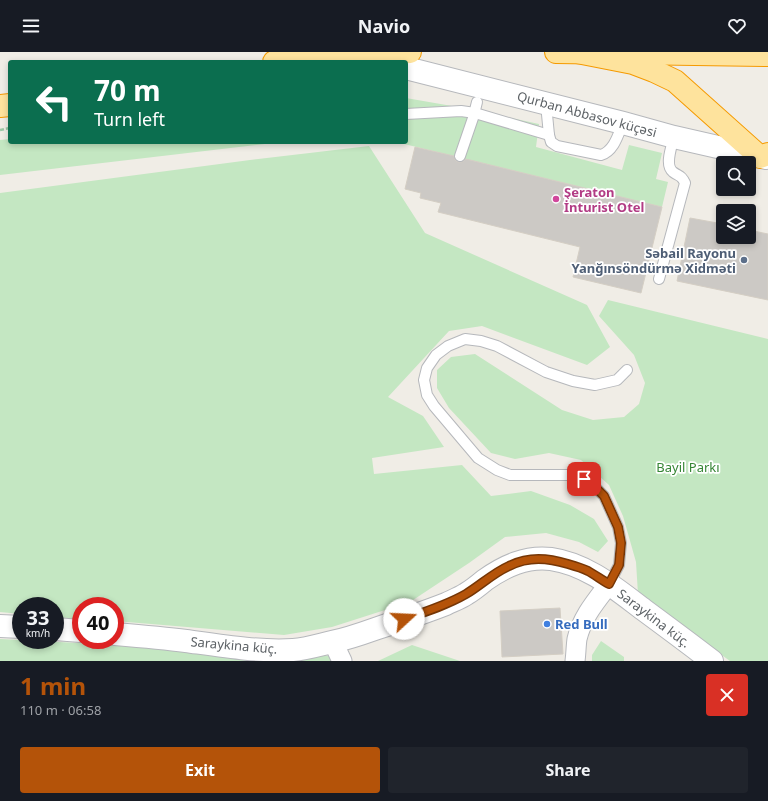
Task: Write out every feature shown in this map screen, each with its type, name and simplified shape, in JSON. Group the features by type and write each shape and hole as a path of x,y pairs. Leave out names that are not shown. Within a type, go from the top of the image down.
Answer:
{"highway":[{"path":"297,60 410,52"},
{"path":"556,52 768,55"},
{"path":"577,52 633,63 674,81 766,156"}],"street":[{"path":"353,55 373,60"},
{"name":"Qurban Abbasov küçəsi","path":"408,69 674,137 766,156"},
{"name":"Saraykina küç.","path":"124,635 247,649 293,650 306,648 337,652 394,623 447,603 466,594 486,579 509,566 522,561 534,559 553,559 587,570 609,584 712,661"},
{"path":"575,661 577,639 583,622 590,609 609,584"},
{"path":"0,626 12,627"}],"lane":[{"path":"460,156 475,113 477,102"},
{"path":"546,104 549,135 551,142 557,146 601,156 606,154 611,149 623,123"},
{"path":"408,114 461,111 475,113 549,135"},
{"path":"659,279 685,183 682,177 671,171 668,163 674,137"},
{"path":"609,584 619,565 621,543 618,527 604,496 584,479 570,475 510,475 496,470 478,458 434,406 427,395 424,380 427,368 436,355 448,346 465,340 480,341 497,346 546,372 572,381 595,385 617,380 627,370"}],"green space":[{"path":"408,98 475,110 539,124 536,147 622,170 629,145 662,153 656,179 668,182 662,207 404,144 408,144"},
{"path":"8,139 8,144 265,144 0,175 0,140"},
{"path":"369,146 425,233 587,305 610,347 587,365 482,326 449,331 388,397 423,416 444,447 372,458 374,474 462,465 491,496 531,491 570,505 594,519 608,541 598,552 579,542 546,533 505,537 410,602 332,627 284,635 124,622 124,597 72,597 72,618 64,618 64,597 12,597 12,613 0,612 0,193"},
{"name":"Bayil Parkı","path":"608,300 768,339 768,661 730,661 638,594 636,562 623,516 609,485 581,460 549,453 515,459 491,453 449,408 437,388 437,370 451,357 475,354 562,410 593,420 624,417 639,404 645,383 634,355 599,316"},
{"path":"0,639 12,640 12,649 64,649 64,642 72,643 72,649 124,649 124,645 334,656 336,661 0,661"},
{"path":"601,641 624,657 624,661 592,661 592,655"},
{"path":"412,645 460,661 378,661"}],"building":[{"path":"415,147 454,156 455,160 458,162 462,162 466,159 662,207 641,293 573,277 580,247 438,212 441,203 420,198 421,193 405,189"},
{"path":"690,218 716,223 716,244 756,244 756,231 768,234 768,300 677,281"},
{"path":"560,608 563,654 502,657 500,611"}],"place":[{"name":"Şeraton İnturist Otel","path":"556,199"},
{"name":"Səbail Rayonu Yanğınsöndürmə Xidməti","path":"744,260"},
{"name":"Red Bull","path":"547,624"}],"route":[{"path":"404,619 425,612 466,594 486,579 509,566 522,561 534,559 553,559 587,570 609,584 619,565 621,543 618,527 604,496 584,479"}]}
